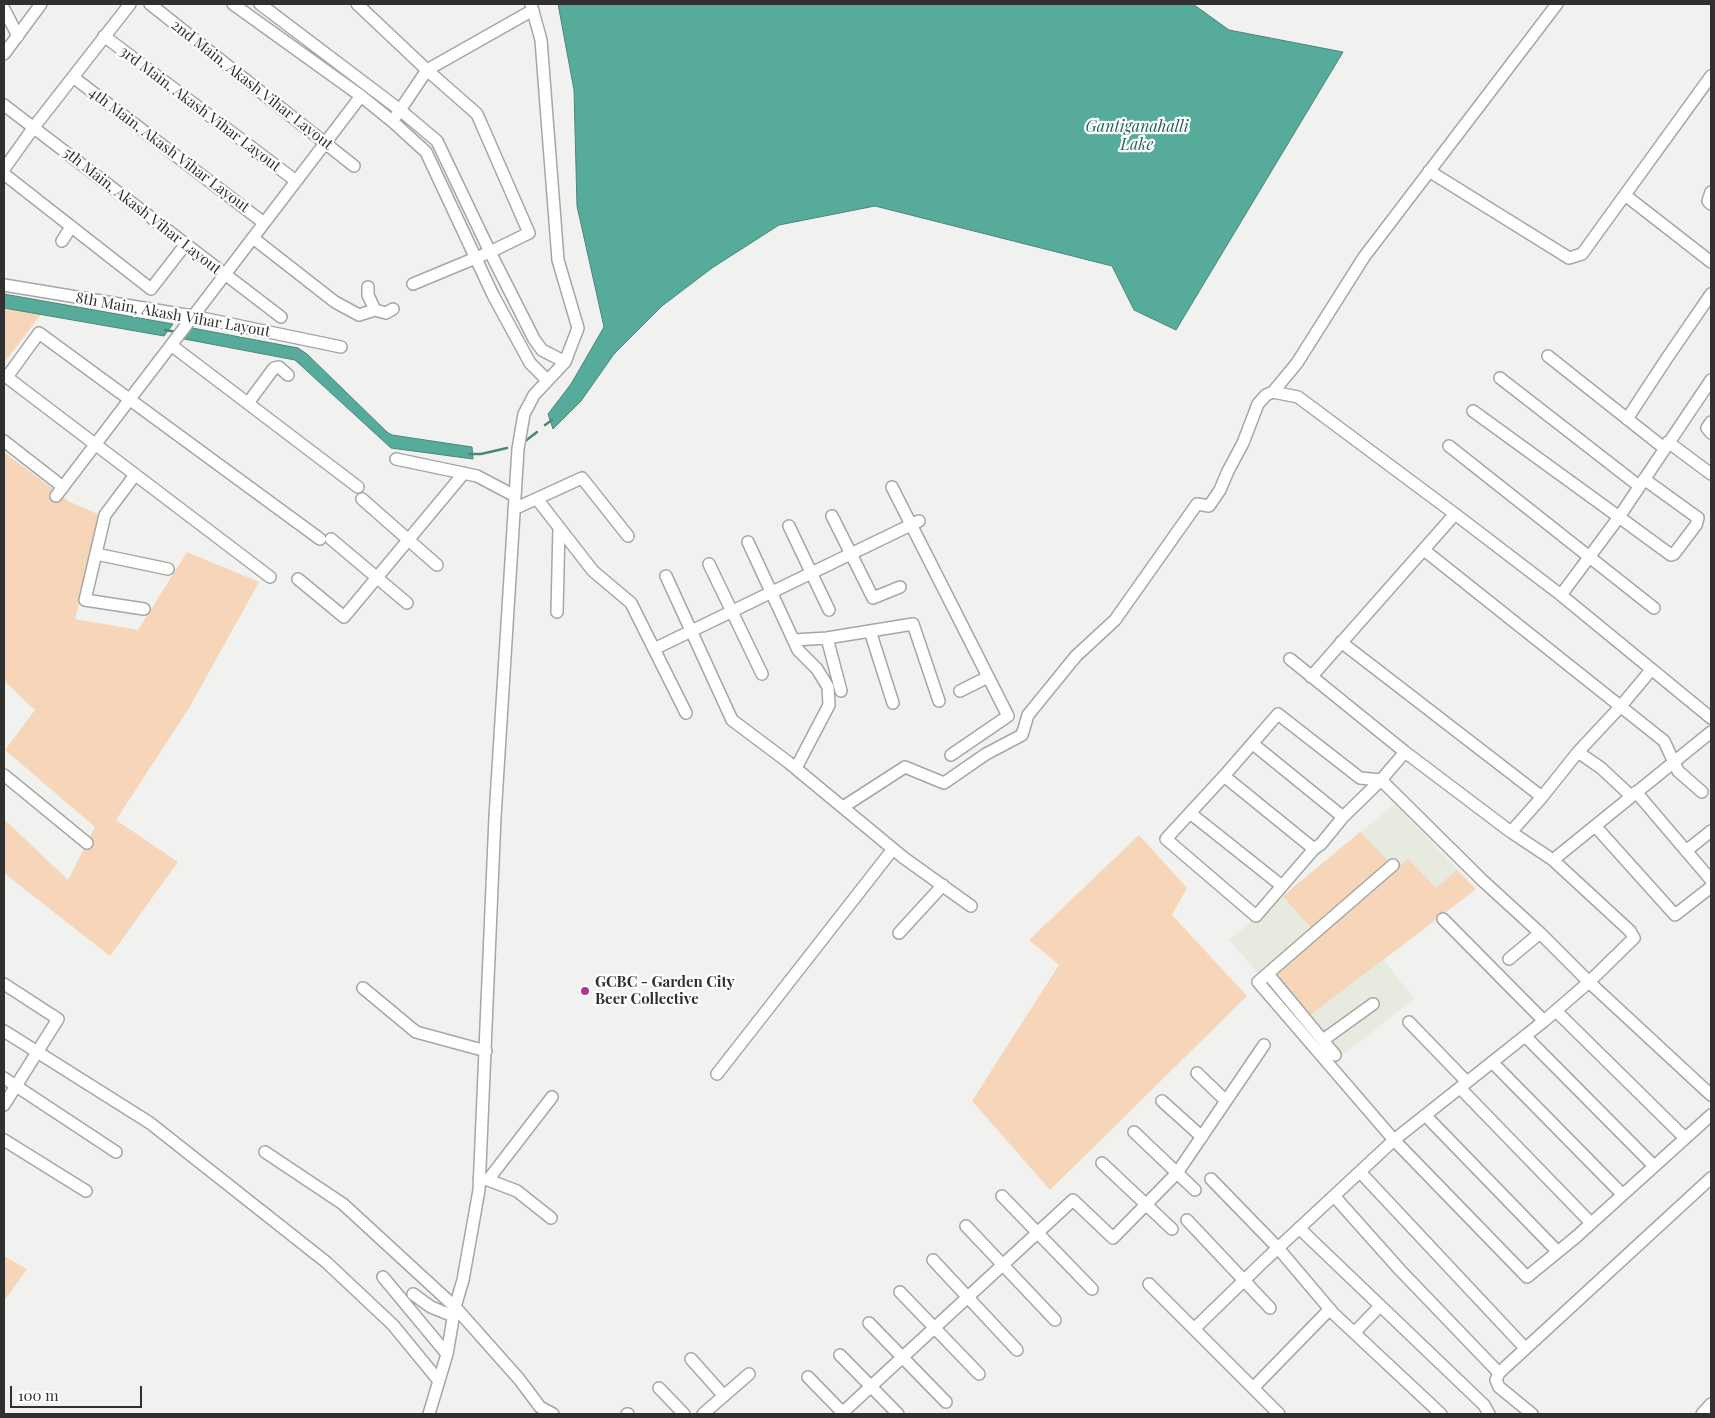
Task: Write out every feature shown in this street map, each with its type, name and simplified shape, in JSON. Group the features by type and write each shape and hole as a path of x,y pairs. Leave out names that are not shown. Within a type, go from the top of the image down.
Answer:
{"street":[{"path":"4,54 41,4"},
{"path":"4,170 34,127 130,4"},
{"name":"2nd Main, Akash Vihar Layout","path":"150,4 354,166"},
{"path":"233,4 361,96 426,152 492,296 530,363 547,380"},
{"path":"260,4 400,110 437,141 534,339 542,350 565,362"},
{"path":"357,4 477,114 529,233 490,252 413,284"},
{"path":"842,807 906,767 944,782 986,754 1022,735 1028,714 1076,656 1115,620 1197,504 1209,506 1220,490 1258,404 1266,395 1273,392 1297,363 1374,243 1557,4"},
{"path":"392,121 427,70 532,7 541,40 558,260 578,328 565,362 534,395 524,414 518,449 495,817 486,1002 483,1180 463,1280 454,1311 447,1354 429,1414"},
{"path":"4,9 18,36"},
{"name":"3rd Main, Akash Vihar Layout","path":"104,36 296,181"},
{"path":"1429,171 1569,258 1582,254 1711,76"},
{"name":"4th Main, Akash Vihar Layout","path":"73,77 264,223"},
{"path":"4,441 59,492 361,96"},
{"name":"5th Main, Akash Vihar Layout","path":"4,105 281,317"},
{"path":"4,174 151,289 185,245"},
{"path":"1711,192 1708,201 1711,204"},
{"path":"1625,195 1709,256"},
{"path":"62,240 71,227"},
{"path":"253,238 335,302 359,315 375,310 386,313 394,309"},
{"name":"8th Main, Akash Vihar Layout","path":"4,285 341,347"},
{"path":"368,287 368,295 375,310"},
{"path":"1627,419 1666,358 1711,294"},
{"path":"270,577 5,376 39,332 325,539 407,603"},
{"path":"175,340 248,403 358,487"},
{"path":"1548,356 1627,419 1711,474"},
{"path":"248,403 274,368 279,368 288,376"},
{"path":"1473,411 1671,555 1676,552 1696,525 1698,518 1641,483 1500,378"},
{"path":"1561,596 1590,558 1711,380"},
{"path":"1273,392 1298,397 1561,596 1711,718"},
{"path":"1711,422 1707,428 1711,433"},
{"path":"1449,446 1654,608"},
{"path":"396,459 478,476 515,496"},
{"path":"298,579 344,617 464,473"},
{"path":"135,475 105,515 85,600 144,609"},
{"path":"514,509 582,478 628,536"},
{"path":"892,488 915,523 1008,716 952,755"},
{"path":"362,499 437,565"},
{"path":"537,499 593,571 632,603 686,713"},
{"path":"1311,677 1455,514"},
{"path":"832,516 873,598 900,587"},
{"path":"654,649 915,523"},
{"path":"789,526 829,610"},
{"path":"557,612 559,528"},
{"path":"748,542 798,650 817,669 828,687 830,704 796,768"},
{"path":"1424,550 1664,741 1678,771 1702,792"},
{"path":"96,554 168,569"},
{"path":"709,564 762,674"},
{"path":"666,576 732,720 796,768 893,849 971,906"},
{"path":"794,640 827,638 913,624 939,701"},
{"path":"870,631 893,703"},
{"path":"827,638 840,691"},
{"path":"1341,642 1542,797"},
{"path":"1194,1329 1394,1140 1556,1011 1634,938 1630,931 1554,860 1511,832 1405,752 1290,659"},
{"path":"1511,832 1578,752 1621,706 1651,670"},
{"path":"960,691 988,677"},
{"path":"1405,752 1381,780 1343,817 1256,916 1166,838 1253,744 1278,714 1360,778 1381,780 1482,880 1711,1095"},
{"path":"1554,860 1711,732"},
{"path":"1253,744 1343,817"},
{"path":"1578,752 1633,794 1711,880"},
{"path":"4,775 87,842"},
{"path":"1224,776 1314,849"},
{"path":"1190,813 1282,886"},
{"path":"1596,826 1675,915 1711,887"},
{"path":"1686,851 1711,831"},
{"path":"717,1074 893,849"},
{"path":"1393,865 1258,982 1394,1140 1527,1277 1591,1223 1711,1115"},
{"path":"899,934 942,885"},
{"path":"1443,919 1544,1021"},
{"path":"1509,959 1540,933"},
{"path":"1268,974 1336,1055"},
{"path":"4,984 58,1019 4,1105"},
{"path":"363,988 416,1032 486,1050"},
{"path":"1323,1040 1373,1004"},
{"path":"1556,1011 1685,1138"},
{"path":"1409,1022 1463,1085 1591,1223"},
{"path":"4,1031 150,1123 326,1262 393,1325 439,1381"},
{"path":"1525,1036 1654,1166"},
{"path":"808,1377 843,1414 902,1357 1073,1200 1112,1238 1177,1173 1264,1045"},
{"path":"1492,1062 1622,1194"},
{"path":"1197,1073 1226,1101"},
{"path":"4,1078 116,1152"},
{"path":"483,1180 552,1097"},
{"path":"1162,1101 1202,1137"},
{"path":"1425,1115 1557,1251"},
{"path":"1134,1132 1195,1190"},
{"path":"4,1140 86,1191"},
{"path":"265,1152 343,1204 454,1311 519,1379 540,1407 553,1414"},
{"path":"1102,1162 1172,1229"},
{"path":"1360,1172 1525,1348"},
{"path":"1532,1414 1498,1387 1496,1380 1499,1373 1711,1178"},
{"path":"1211,1179 1278,1248 1330,1309 1441,1414"},
{"path":"483,1180 517,1191 551,1218"},
{"path":"1002,1196 1092,1289"},
{"path":"1334,1196 1400,1270 1499,1373"},
{"path":"1187,1220 1270,1308"},
{"path":"966,1226 1055,1320"},
{"path":"1299,1228 1484,1405 1489,1414"},
{"path":"933,1260 1018,1350"},
{"path":"382,1278 447,1354"},
{"path":"1149,1284 1279,1414"},
{"path":"900,1292 979,1374"},
{"path":"413,1294 431,1307 454,1311"},
{"path":"1354,1332 1380,1306"},
{"path":"1253,1388 1330,1309"},
{"path":"870,1323 946,1402"},
{"path":"840,1355 898,1414"},
{"path":"691,1359 724,1396"},
{"path":"703,1414 749,1374"},
{"path":"659,1388 684,1414"},
{"path":"1702,1414 1711,1404"}],"shaded area":[{"path":"4,308 41,314 4,363"},
{"path":"4,452 70,502 100,515 75,619 138,630 187,552 259,582 189,708 116,820 178,862 110,956 4,873 4,819 68,880 95,827 5,750 35,710 4,681"},
{"path":"1395,804 1476,889 1384,960 1414,999 1335,1061 1229,940"},
{"path":"1360,832 1389,862 1312,929 1283,896"},
{"path":"1139,835 1187,888 1172,915 1247,996 1050,1190 972,1101 1059,965 1029,940"},
{"path":"1408,859 1436,888 1457,870 1476,889 1309,1016 1275,976"},
{"path":"4,1256 27,1269 4,1301"}],"water":[{"name":"Gantiganahalli Lake","path":"558,4 1193,4 1229,30 1343,52 1176,330 1134,310 1112,266 875,206 779,225 712,268 662,306 614,354 581,401 553,429 548,414 571,384 604,327 577,206 574,90"},
{"path":"4,294 173,324 164,336 4,308"},
{"path":"187,327 298,348 307,354 387,432 392,435 472,447 473,459 391,448 295,360 179,338"}],"waterway":[{"path":"165,330 177,332"},
{"path":"545,425 552,420"},
{"path":"524,442 537,432"},
{"path":"469,454 481,454 507,448"}],"place":[{"name":"GCBC - Garden City Beer Collective","path":"585,991"}]}
